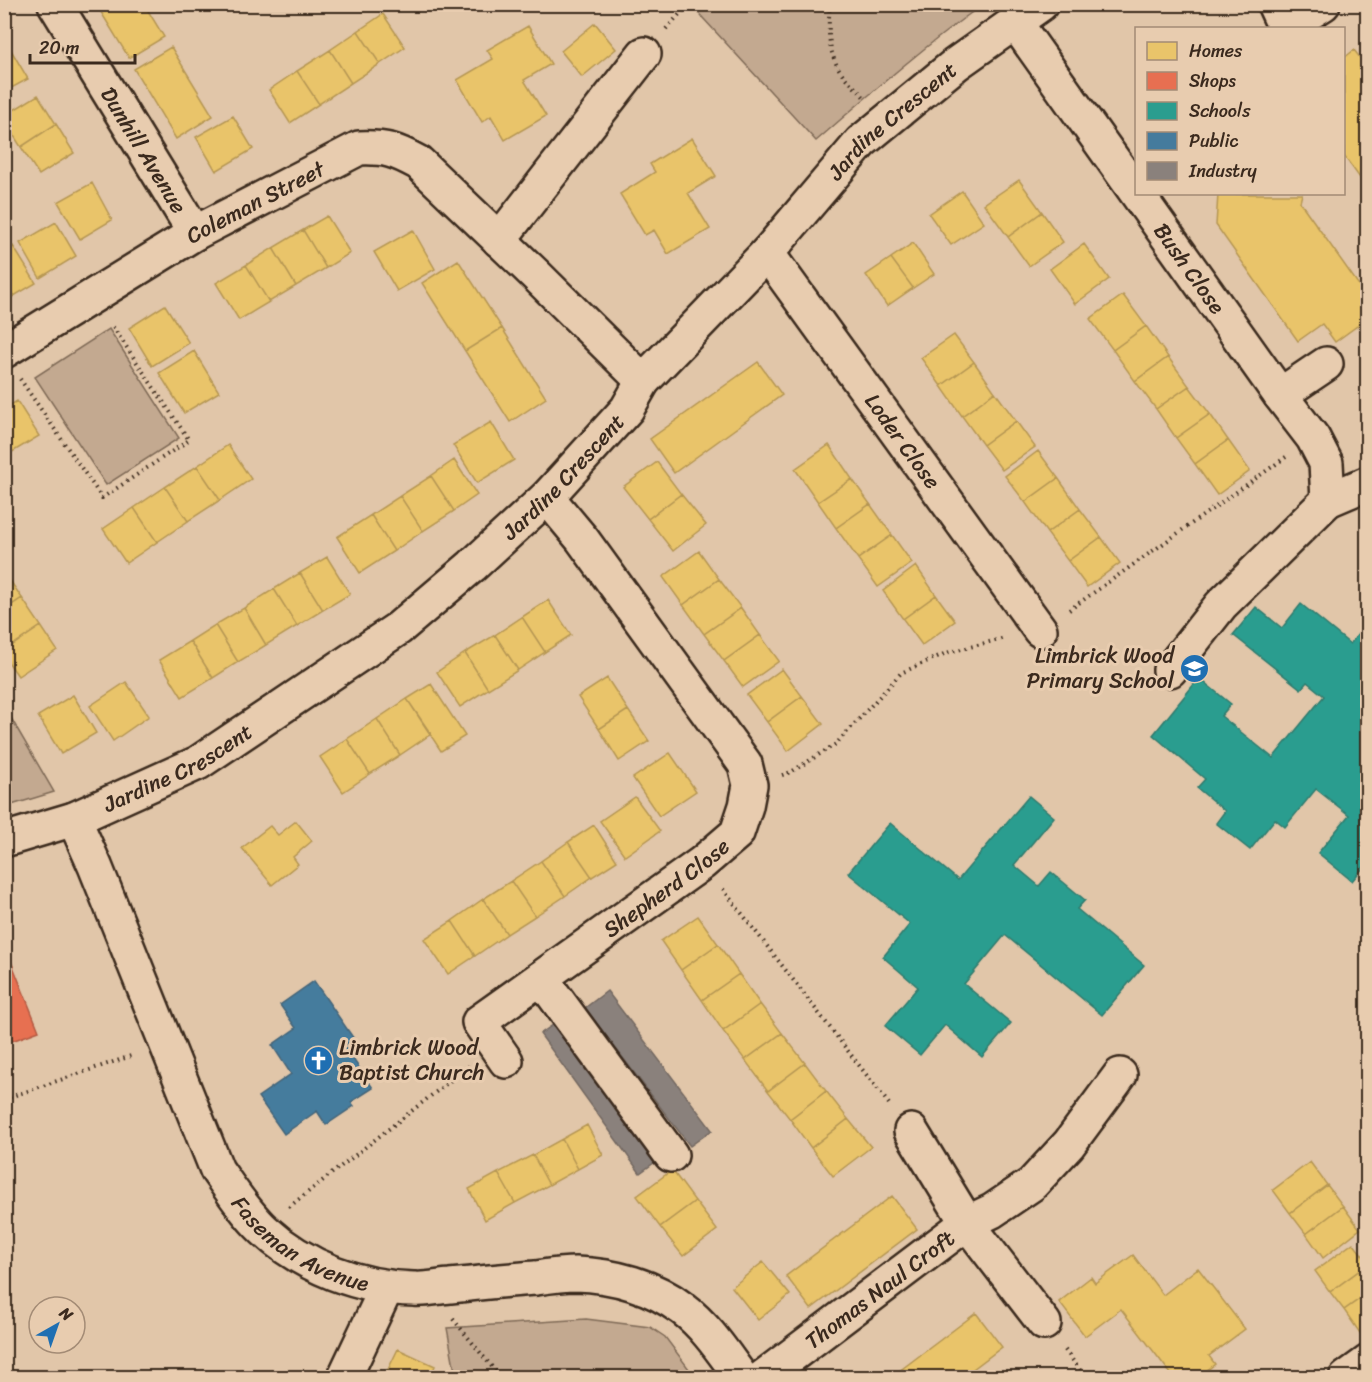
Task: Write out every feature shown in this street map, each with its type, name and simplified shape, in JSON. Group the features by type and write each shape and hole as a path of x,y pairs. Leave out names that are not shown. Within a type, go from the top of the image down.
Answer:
{"street":[{"name":"Dunhill Avenue","path":"55,4 195,233"},
{"path":"1274,4 1285,27"},
{"path":"1287,27 1323,4"},
{"name":"Jardine Crescent","path":"4,840 74,819 198,763 399,628 463,574 547,497 627,409 643,381 767,253 861,142 956,64 1028,14"},
{"name":"Bush Close","path":"1028,14 1135,176"},
{"path":"499,240 644,54"},
{"name":"Coleman Street","path":"11,363 93,296 195,233 359,148 379,147 399,152 419,163 643,381"},
{"name":"Bush Close","path":"1148,195 1280,395 1314,438 1326,463 1328,501"},
{"name":"Loder Close","path":"767,253 1040,630"},
{"path":"1280,395 1326,364"},
{"path":"1170,670 1221,605 1328,501 1368,483"},
{"name":"Shepherd Close","path":"501,1053 479,1022 702,863 737,833 750,785 745,764 582,539 547,497"},
{"name":"Faseman Avenue","path":"74,819 217,1170 246,1210 262,1227 286,1247 314,1264 364,1283 387,1287 415,1290 574,1274 601,1276 629,1282 682,1308 705,1329 742,1377"},
{"path":"541,978 671,1155"},
{"path":"967,1223 992,1211 1032,1184 1068,1144 1120,1075"},
{"name":"Thomas Naul Croft","path":"911,1131 967,1223 1044,1323"},
{"name":"Thomas Naul Croft","path":"762,1377 967,1223"},
{"path":"344,1377 387,1287"},
{"path":"1346,1377 1368,1362"}],"path":[{"path":"830,4 828,32 838,68 887,121"},
{"path":"11,363 102,498 189,440 93,296"},
{"path":"702,863 911,1131"},
{"path":"4,1099 166,1044"},
{"path":"262,1227 501,1053"},
{"path":"436,1287 446,1310 501,1377"}],"shaded area":[{"path":"691,5 982,5 918,54 816,141"},
{"path":"109,329 179,438 106,485 35,377"},
{"path":"4,706 54,792 5,807 4,807"},
{"path":"586,1319 650,1327 665,1337 695,1377 456,1377 447,1328"}],"building: Homes":[{"path":"96,4 144,4 164,37 129,58"},
{"path":"383,14 405,47 380,64 358,31"},
{"path":"595,23 616,49 582,77 561,51"},
{"path":"528,26 551,64 524,80 546,116 505,140 491,116 482,122 457,80 493,59 487,50"},
{"path":"358,31 380,64 351,83 330,50"},
{"path":"4,38 28,79 4,92"},
{"path":"171,47 213,116 176,139 134,69"},
{"path":"330,50 351,83 319,104 297,71"},
{"path":"1354,50 1368,68 1368,189 1345,157 1345,57"},
{"path":"297,71 319,104 290,123 269,90"},
{"path":"38,95 56,124 21,147 4,120 4,116"},
{"path":"233,116 253,149 216,171 196,137"},
{"path":"56,124 74,153 39,175 21,147"},
{"path":"692,138 716,176 688,193 710,229 668,254 654,230 645,235 620,194 655,172 650,164"},
{"path":"1019,180 1042,212 1008,237 984,204"},
{"path":"92,183 112,220 80,239 58,202"},
{"path":"962,191 984,223 951,245 929,214"},
{"path":"1218,195 1302,195 1300,202 1368,298 1368,318 1335,342 1322,324 1298,341 1216,225"},
{"path":"1042,212 1063,242 1029,266 1008,237"},
{"path":"327,216 350,253 326,268 303,230"},
{"path":"56,222 76,256 40,278 20,243"},
{"path":"303,230 326,268 296,286 273,248"},
{"path":"413,230 435,269 397,291 374,252"},
{"path":"913,243 934,274 913,288 891,258"},
{"path":"1084,244 1109,279 1075,304 1050,269"},
{"path":"13,246 36,283 14,296 4,280 4,251"},
{"path":"273,248 296,286 269,302 246,265"},
{"path":"891,258 913,288 887,306 866,275"},
{"path":"458,260 502,328 465,351 422,283"},
{"path":"246,265 269,302 239,320 216,283"},
{"path":"4,280 14,296 4,302"},
{"path":"1123,295 1146,326 1113,350 1090,319"},
{"path":"165,305 189,343 152,366 129,328"},
{"path":"1146,326 1168,357 1135,381 1113,350"},
{"path":"502,328 546,398 510,422 465,351"},
{"path":"954,335 974,362 941,386 921,358"},
{"path":"194,351 219,392 184,413 159,373"},
{"path":"1168,357 1189,386 1156,409 1135,381"},
{"path":"758,362 782,395 674,473 650,439"},
{"path":"974,362 995,392 962,416 941,386"},
{"path":"1189,386 1210,414 1176,438 1156,409"},
{"path":"995,392 1016,421 983,445 962,416"},
{"path":"17,401 39,436 4,457 4,409"},
{"path":"1210,414 1228,440 1195,464 1176,438"},
{"path":"1016,421 1035,447 1002,470 983,445"},
{"path":"491,422 514,460 477,483 453,445"},
{"path":"1228,440 1250,471 1217,495 1195,464"},
{"path":"228,445 251,479 220,500 197,466"},
{"path":"829,445 852,479 818,502 795,469"},
{"path":"1038,451 1058,478 1025,502 1005,476"},
{"path":"454,460 477,495 454,511 431,476"},
{"path":"657,462 681,494 648,519 623,487"},
{"path":"197,466 220,500 188,521 165,487"},
{"path":"431,476 454,511 423,531 400,496"},
{"path":"1058,478 1080,509 1047,533 1025,502"},
{"path":"852,479 870,504 836,528 818,502"},
{"path":"165,487 188,521 157,542 134,508"},
{"path":"681,494 706,525 673,551 648,519"},
{"path":"400,496 423,531 394,551 371,515"},
{"path":"870,504 892,535 858,559 836,528"},
{"path":"134,508 157,542 126,563 103,529"},
{"path":"1080,509 1101,537 1068,561 1047,533"},
{"path":"371,515 394,551 360,573 337,537"},
{"path":"892,535 912,563 878,587 858,559"},
{"path":"1101,537 1120,563 1087,587 1068,561"},
{"path":"699,551 719,579 683,605 663,577"},
{"path":"327,557 350,594 323,610 300,573"},
{"path":"916,566 936,595 903,619 883,591"},
{"path":"4,572 22,598 4,610"},
{"path":"300,573 323,610 297,626 274,589"},
{"path":"719,579 741,608 704,634 683,605"},
{"path":"274,589 297,626 266,645 244,608"},
{"path":"936,595 955,621 922,645 903,619"},
{"path":"22,598 41,626 4,651 4,610"},
{"path":"548,600 571,635 545,652 522,617"},
{"path":"244,608 266,645 238,662 215,625"},
{"path":"741,608 760,635 724,661 704,634"},
{"path":"522,617 545,652 518,670 495,635"},
{"path":"215,625 238,662 213,678 190,641"},
{"path":"41,626 57,650 18,676 4,656 4,651"},
{"path":"495,635 518,670 488,689 465,653"},
{"path":"760,635 779,661 743,687 724,661"},
{"path":"190,641 213,678 182,697 159,660"},
{"path":"465,653 488,689 460,707 437,672"},
{"path":"782,669 802,696 767,722 747,695"},
{"path":"607,678 628,710 599,729 578,697"},
{"path":"126,682 149,716 113,741 90,706"},
{"path":"431,684 465,736 441,751 407,699"},
{"path":"73,695 96,733 61,754 38,716"},
{"path":"802,696 823,724 788,751 767,722"},
{"path":"407,699 431,734 400,755 377,719"},
{"path":"628,710 649,741 619,761 599,729"},
{"path":"377,719 400,755 370,774 347,739"},
{"path":"347,739 370,774 343,792 320,757"},
{"path":"670,753 696,791 659,816 633,778"},
{"path":"635,797 660,831 625,856 600,821"},
{"path":"296,821 312,841 293,857 298,864 272,885 242,848 270,826 278,835"},
{"path":"594,825 617,861 592,877 568,842"},
{"path":"568,842 592,877 565,896 541,861"},
{"path":"541,861 565,896 535,916 511,881"},
{"path":"511,881 535,916 507,934 483,899"},
{"path":"483,899 507,934 475,956 452,921"},
{"path":"698,916 718,944 681,970 661,941"},
{"path":"452,921 475,956 448,974 424,939"},
{"path":"718,944 739,974 702,1000 681,970"},
{"path":"739,974 760,1004 723,1031 702,1000"},
{"path":"760,1004 782,1033 745,1060 723,1031"},
{"path":"782,1033 805,1063 768,1091 745,1060"},
{"path":"805,1063 826,1091 790,1119 768,1091"},
{"path":"826,1091 848,1119 811,1148 790,1119"},
{"path":"848,1119 871,1147 833,1176 811,1148"},
{"path":"587,1125 603,1155 578,1169 562,1139"},
{"path":"562,1139 578,1169 549,1185 533,1155"},
{"path":"533,1155 549,1185 515,1203 498,1173"},
{"path":"1310,1162 1327,1185 1290,1213 1273,1190"},
{"path":"672,1170 695,1201 660,1227 637,1196"},
{"path":"498,1173 515,1203 485,1220 469,1189"},
{"path":"1327,1185 1343,1206 1306,1234 1290,1213"},
{"path":"892,1196 917,1229 811,1309 786,1276"},
{"path":"695,1201 717,1230 683,1256 660,1227"},
{"path":"1343,1206 1360,1229 1323,1258 1306,1234"},
{"path":"1353,1243 1368,1264 1330,1292 1315,1271"},
{"path":"1133,1255 1163,1295 1198,1268 1245,1329 1209,1356 1215,1364 1197,1378 1174,1378 1121,1309 1085,1336 1059,1302 1091,1277 1095,1283"},
{"path":"763,1262 790,1295 758,1320 732,1287"},
{"path":"1368,1264 1368,1293 1344,1310 1330,1292"},
{"path":"1368,1293 1368,1328 1360,1333 1344,1310"},
{"path":"976,1313 1002,1347 961,1378 890,1378"},
{"path":"398,1349 435,1366 430,1378 384,1378"}],"building: Shops":[{"path":"4,944 39,1031 4,1044"}],"building: Schools":[{"path":"1301,604 1350,644 1368,622 1368,765 1363,771 1368,775 1368,862 1352,881 1318,853 1349,815 1316,789 1285,827 1275,819 1250,850 1216,823 1225,811 1197,788 1205,779 1153,735 1199,678 1231,704 1221,716 1273,758 1324,696 1307,682 1301,689 1233,635 1256,607 1282,628"},
{"path":"1029,796 1054,817 1014,865 1039,886 1051,872 1085,900 1077,909 1144,965 1102,1015 1005,935 964,984 1011,1023 982,1057 945,1025 920,1055 885,1026 918,987 883,957 910,924 848,873 890,823 958,880"}],"building: Public":[{"name":"Limbrick Wood Baptist Church","path":"314,981 354,1039 344,1046 373,1088 351,1102 354,1106 326,1125 317,1111 284,1134 258,1097 291,1074 272,1045 296,1028 280,1005"}],"building: Industry":[{"path":"607,991 712,1130 690,1146 585,1008"},
{"path":"563,1018 662,1157 640,1173 540,1034"}],"place":[{"name":"Limbrick Wood Primary School","path":"1195,668"},
{"name":"Limbrick Wood Baptist Church","path":"318,1060"}]}
